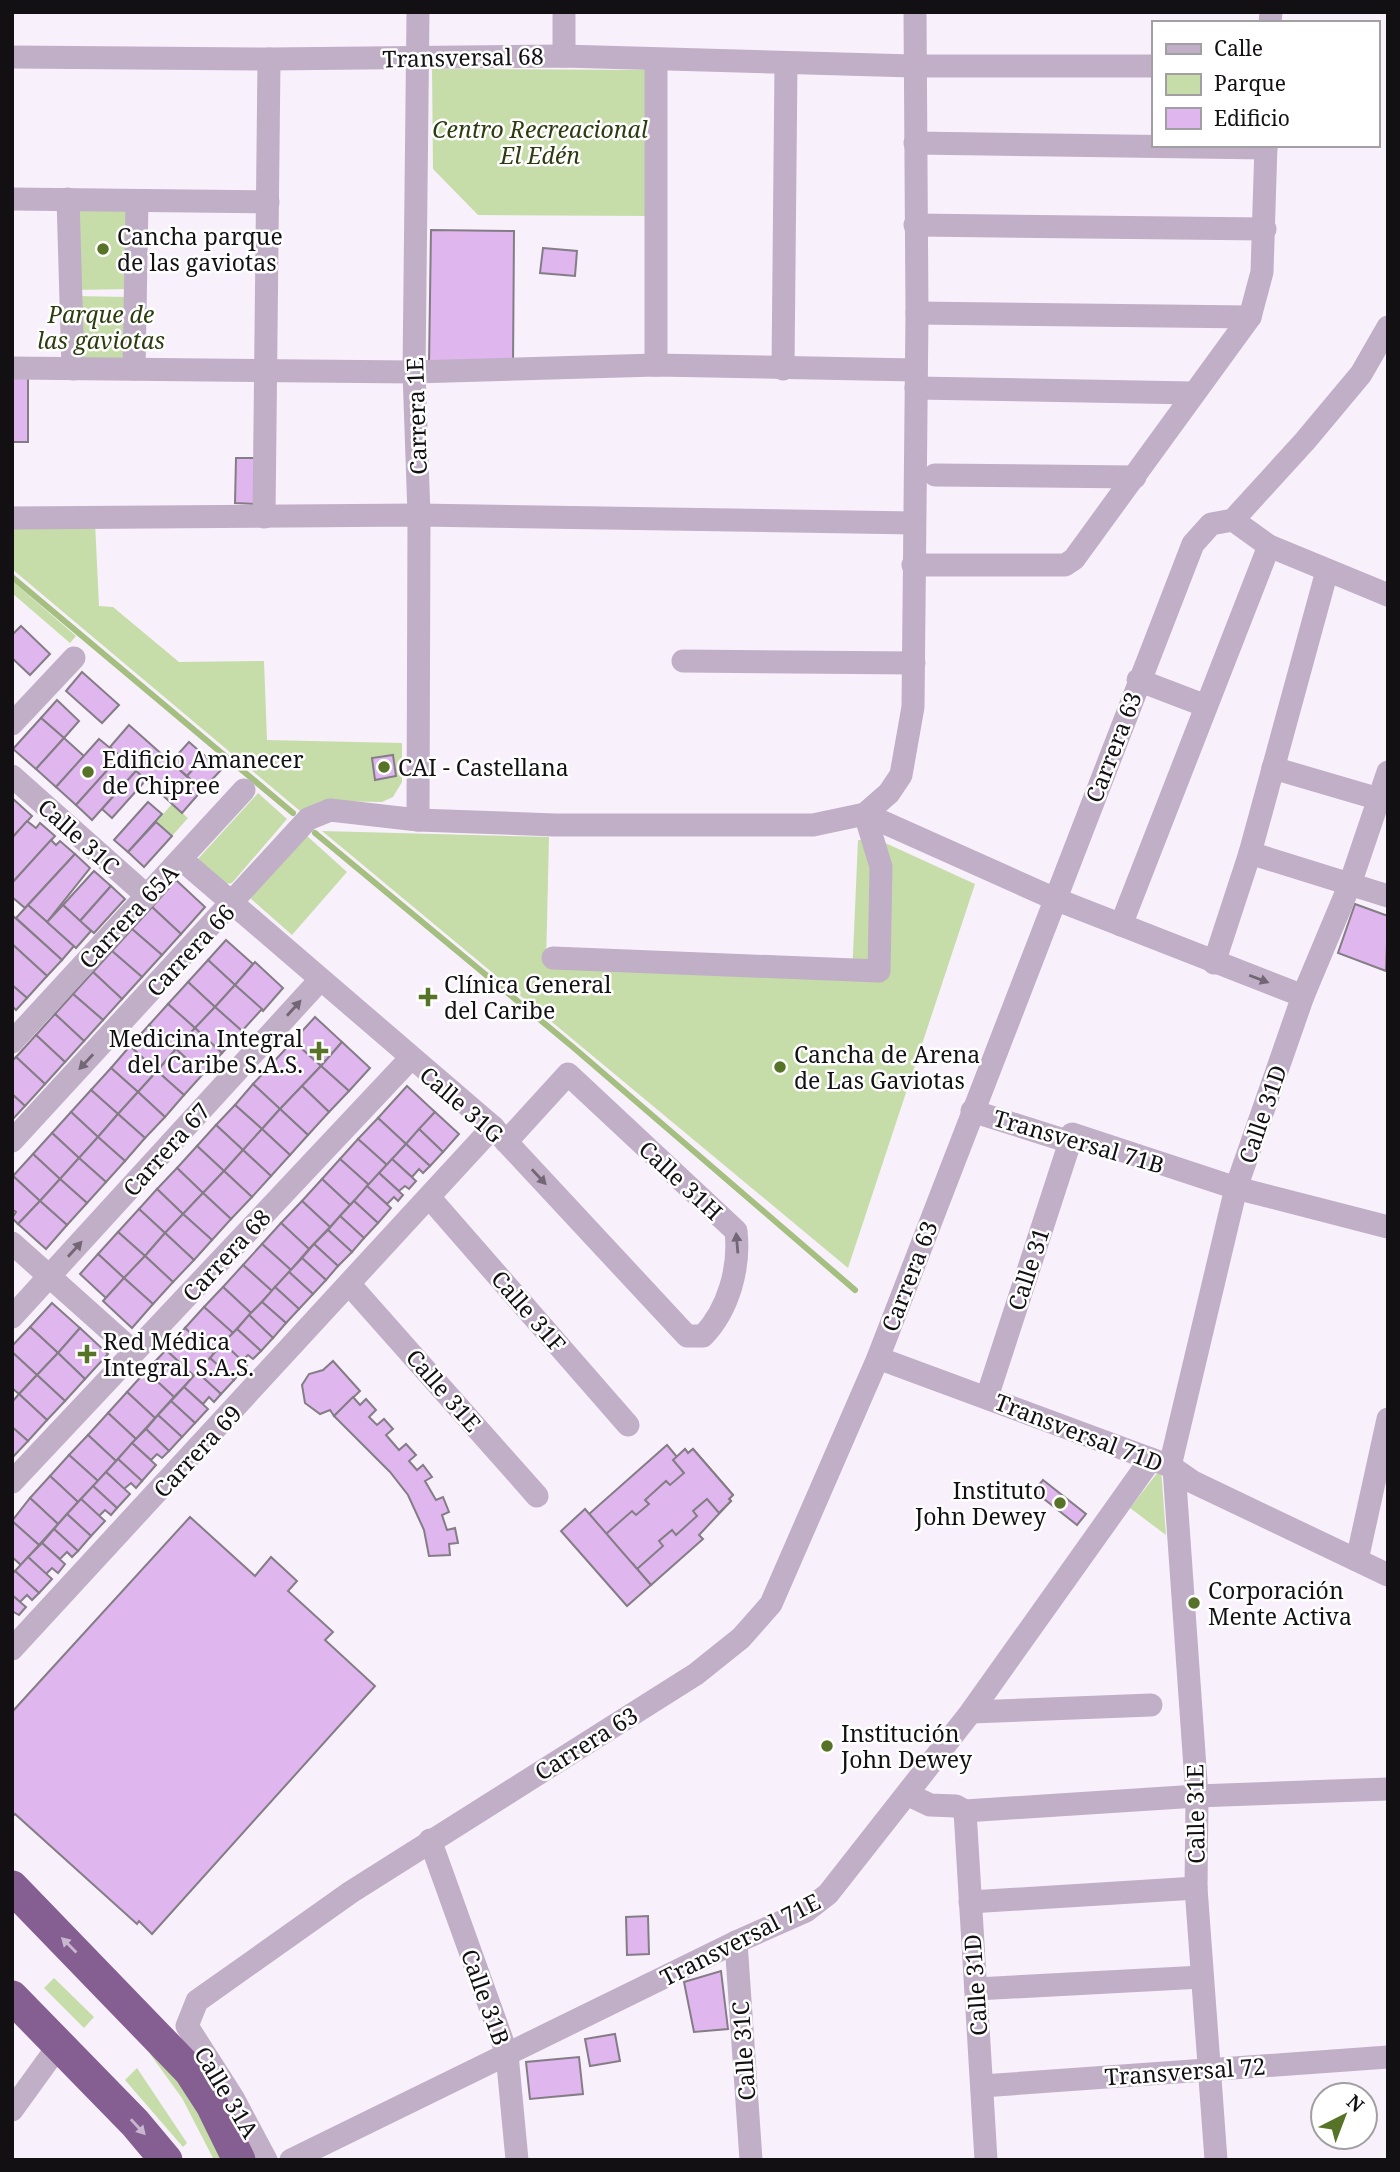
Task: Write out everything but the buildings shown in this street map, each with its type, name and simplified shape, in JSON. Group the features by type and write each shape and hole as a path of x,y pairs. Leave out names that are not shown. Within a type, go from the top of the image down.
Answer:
{"highway":[{"path":"12,1887 117,1993 175,2033 239,2160"},
{"path":"12,1997 109,2096 166,2160"}],"street":[{"name":"Carrera 1E","path":"418,12 414,372 419,515 418,820"},
{"path":"564,56 565,12"},
{"path":"418,820 568,825 814,825 865,814 889,793 901,775 910,738 914,663 917,313 913,66 915,12"},
{"name":"Transversal 68","path":"12,57 269,59 564,56 656,61 913,66 1152,66"},
{"path":"264,517 269,59"},
{"path":"656,61 656,365"},
{"path":"783,369 786,63"},
{"path":"915,143 1152,145"},
{"path":"913,565 1065,565 1074,559 1250,317 1262,272 1266,147"},
{"path":"12,199 268,202"},
{"path":"68,199 73,369"},
{"path":"134,369 137,201"},
{"path":"915,225 1265,229"},
{"path":"917,313 1250,317"},
{"name":"Carrera 63","path":"175,2033 206,1992 430,1840 696,1674 741,1637 771,1604 878,1358 972,1111 1047,894 1193,544 1211,524 1234,520 1361,374 1388,327"},
{"path":"12,368 414,372 656,365 783,369 916,379 1194,393"},
{"path":"935,475 1135,477"},
{"path":"12,518 419,515 915,523"},
{"path":"1234,520 1269,546 1388,595"},
{"path":"1121,925 1269,546"},
{"path":"1214,963 1250,853 1327,570"},
{"path":"12,724 74,658"},
{"path":"683,661 914,663"},
{"path":"1138,680 1206,706"},
{"path":"1273,768 1379,799"},
{"name":"Calle 31D","path":"1165,1464 1236,1188 1303,996 1350,884 1388,772"},
{"name":"Calle 31C","path":"12,776 147,896"},
{"name":"Carrera 65A","path":"12,1042 244,790"},
{"name":"Carrera 66","path":"12,1141 233,905 308,819 330,810 418,820"},
{"path":"865,814 977,866 1214,963 1303,996"},
{"path":"553,958 879,971 881,867 865,814"},
{"path":"1250,853 1388,896"},
{"name":"Calle 31G","path":"181,859 500,1135 687,1336 703,1336 722,1308"},
{"name":"Carrera 67","path":"12,1318 320,980"},
{"name":"Carrera 68","path":"12,1482 410,1059"},
{"name":"Carrera 69","path":"12,1648 429,1197 568,1074"},
{"name":"Calle 31H","path":"568,1074 736,1231 738,1252 722,1308"},
{"name":"Transversal 71B","path":"972,1111 1070,1142 1072,1134 1236,1188 1388,1227"},
{"name":"Calle 31","path":"987,1397 1070,1142"},
{"name":"Calle 31F","path":"429,1197 628,1425"},
{"path":"12,1243 134,1352"},
{"name":"Calle 31E","path":"350,1285 537,1496"},
{"name":"Transversal 71D","path":"878,1358 1165,1464 1193,1482 1388,1575"},
{"path":"1357,1560 1388,1419"},
{"path":"1165,1464 909,1795 930,1805 956,1806 965,1811 1197,1796 1388,1789"},
{"name":"Calle 31E","path":"1165,1464 1197,1796 1196,1888 1216,2160"},
{"path":"971,1712 1151,1705"},
{"name":"Transversal 71E","path":"291,2160 736,1941 806,1911 828,1895 909,1795"},
{"name":"Calle 31D","path":"965,1811 986,2159"},
{"name":"Calle 31B","path":"430,1840 507,2054 517,2160"},
{"path":"970,1902 1196,1888"},
{"name":"Calle 31C","path":"736,1941 751,2160"},
{"path":"976,1989 1202,1977"},
{"name":"Calle 31A","path":"175,2033 233,2098 266,2160"},
{"path":"12,2110 62,2048"},
{"name":"Transversal 72","path":"982,2086 1388,2057"},
{"path":"975,2160 986,2159"}],"green space":[{"name":"Centro Recreacional El Edén","path":"432,69 648,70 648,216 478,215 433,169"},
{"name":"Cancha parque de las gaviotas","path":"133,207 131,289 74,290 73,208"},
{"name":"Parque de las gaviotas","path":"73,296 130,297 129,359 72,358"},
{"path":"95,522 99,606 113,607 179,662 264,661 267,740 402,743 402,782 393,797 382,802 325,801 300,811 12,569 12,525"},
{"path":"12,581 76,636 70,643 12,593"},
{"path":"258,793 287,819 232,883 225,884 197,860"},
{"path":"172,804 188,818 172,836 156,822"},
{"path":"322,831 549,837 546,965 852,977 858,840 881,841 975,884 848,1268"},
{"path":"306,835 347,872 292,935 250,898"},
{"path":"1161,1468 1166,1535 1130,1508"},
{"path":"54,1978 94,2017 84,2028 44,1988"},
{"path":"156,2048 228,2160 214,2160 182,2098 150,2054"},
{"path":"137,2068 187,2143 183,2147 125,2080"}],"waterway":[{"path":"12,577 293,813"},
{"path":"315,833 574,1048 855,1290"}],"place":[{"name":"Cancha parque de las gaviotas","path":"103,249"},
{"name":"CAI - Castellana","path":"384,767"},
{"name":"Edificio Amanecer de Chipree","path":"88,772"},
{"name":"Clínica General del Caribe","path":"428,997"},
{"name":"Medicina Integral del Caribe S.A.S.","path":"319,1051"},
{"name":"Cancha de Arena de Las Gaviotas","path":"780,1067"},
{"name":"Red Médica Integral S.A.S.","path":"87,1354"},
{"name":"Instituto John Dewey","path":"1060,1503"},
{"name":"Corporación Mente Activa","path":"1194,1603"},
{"name":"Institución John Dewey","path":"827,1746"}]}
